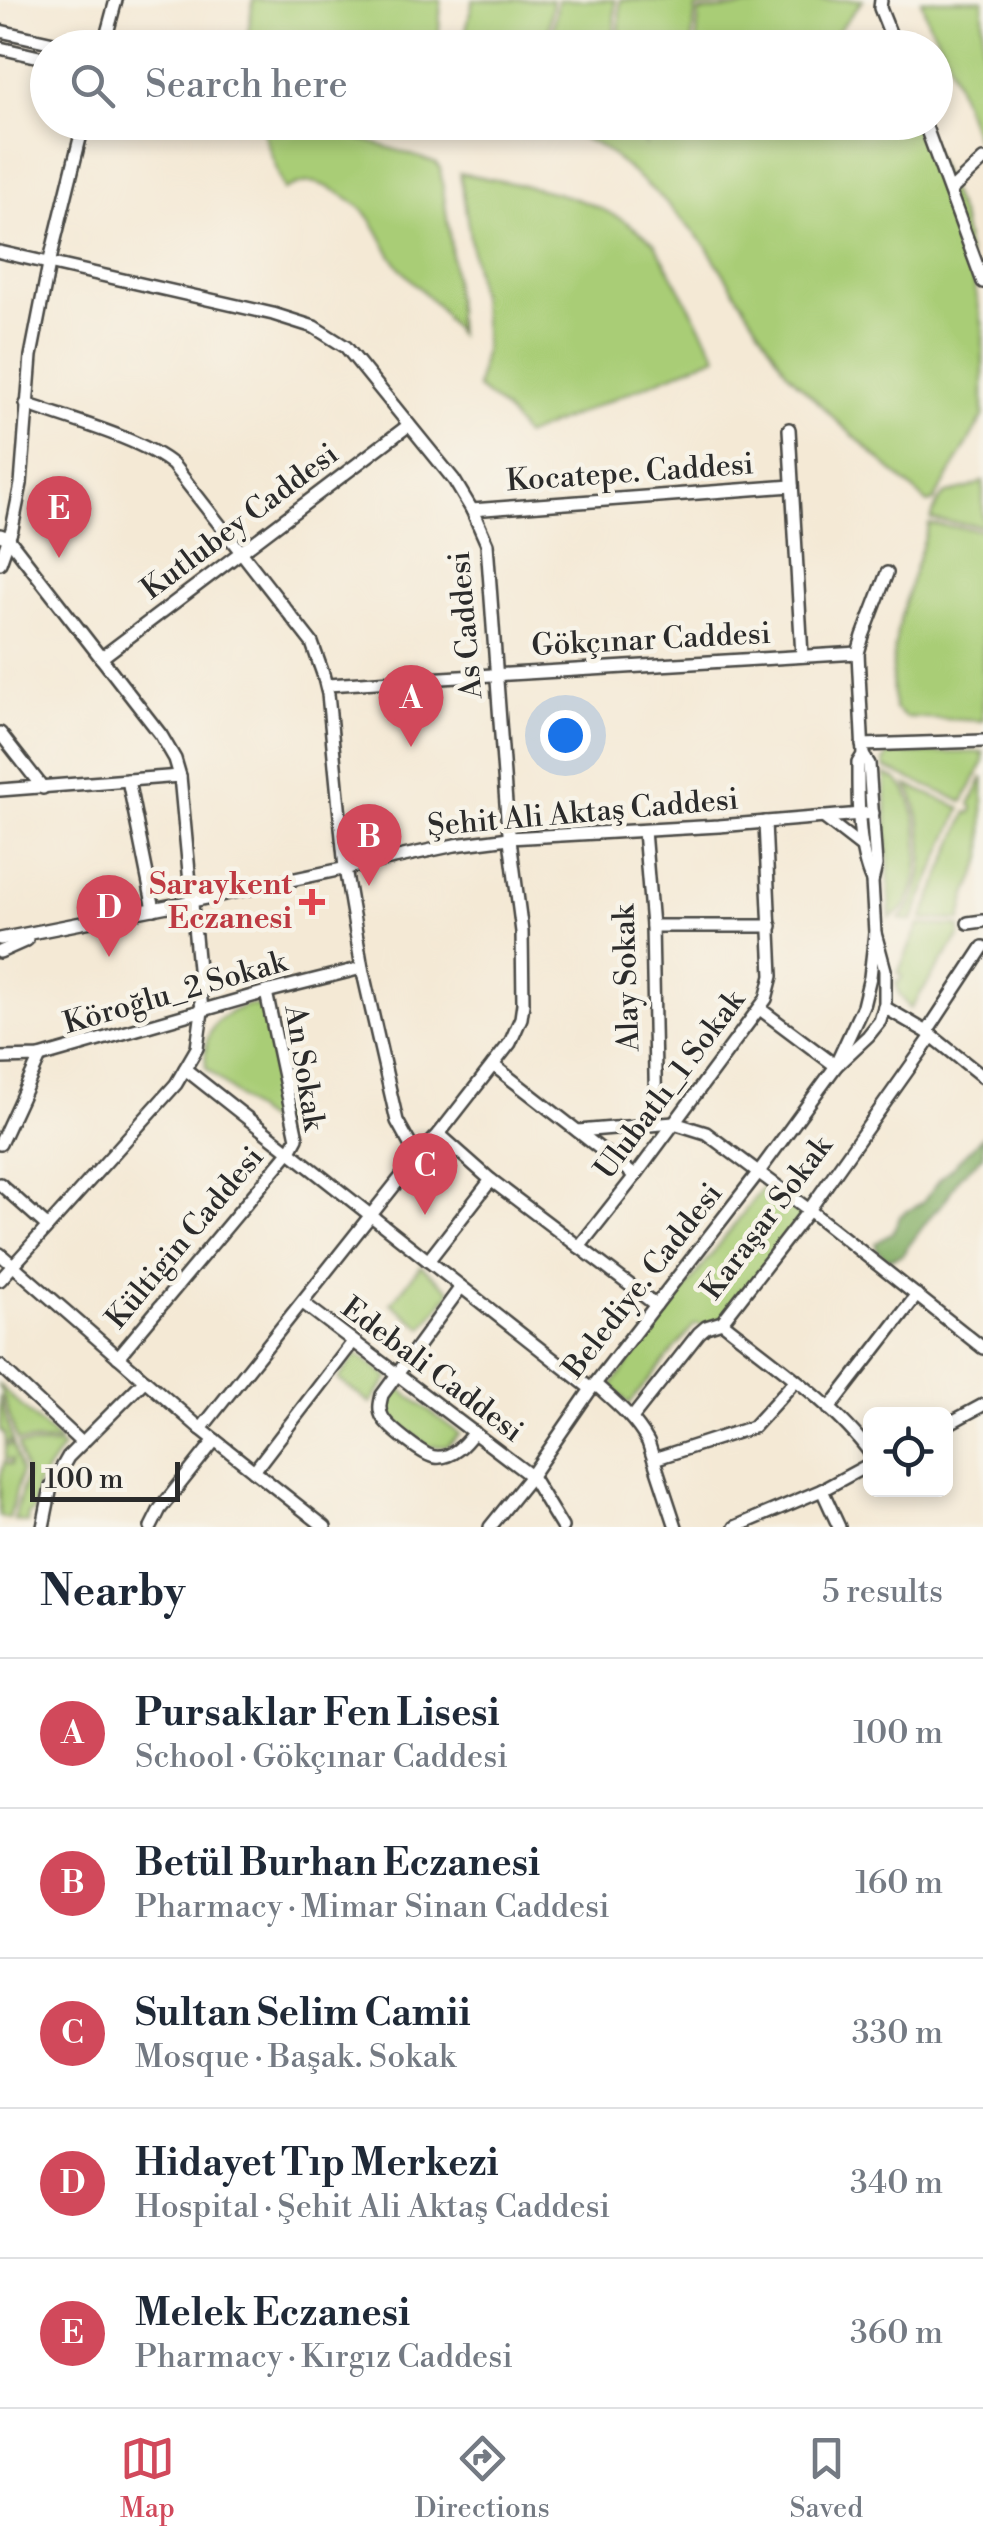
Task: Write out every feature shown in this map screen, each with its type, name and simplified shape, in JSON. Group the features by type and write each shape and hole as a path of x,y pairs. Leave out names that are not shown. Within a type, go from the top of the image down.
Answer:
{"street":[{"path":"108,30 116,0"},
{"path":"881,0 889,30"},
{"path":"0,32 30,38"},
{"path":"0,48 30,55"},
{"path":"0,562 21,484 32,356 49,264 80,140"},
{"path":"931,140 983,282"},
{"path":"950,191 983,160"},
{"name":"As Caddesi","path":"0,252 314,327 346,348 454,480 486,544 509,838 522,932 521,1018 510,1044 201,1429"},
{"path":"26,404 162,456 312,643 326,685 345,868 362,968 397,1121 418,1156"},
{"name":"Kutlubey Caddesi","path":"101,658 409,425"},
{"path":"789,429 802,656"},
{"name":"Kocatepe. Caddesi","path":"472,510 792,486"},
{"path":"0,1280 153,1112 185,1070 197,1048 202,1012 180,776 168,745 4,536"},
{"path":"872,882 864,864 863,848 869,764 862,750 858,652 888,573"},
{"name":"Gökçınar Caddesi","path":"326,685 858,652"},
{"path":"0,734 43,788"},
{"path":"862,750 983,741"},
{"path":"0,790 180,776"},
{"path":"128,780 154,909"},
{"path":"836,1066 863,1006 870,977 874,933 872,882 876,866 867,814"},
{"name":"Şehit Ali Aktaş Caddesi","path":"0,939 455,844 867,814"},
{"path":"823,817 863,848"},
{"name":"Ulubatlı_1 Sokak","path":"579,1246 766,999 772,976 765,822"},
{"name":"Alay Sokak","path":"644,831 652,926 656,1123"},
{"path":"968,923 983,921"},
{"path":"652,926 771,926"},
{"name":"Şehit Ali Aktaş Caddesi","path":"0,952 64,927"},
{"path":"836,1066 868,1036 880,1021 884,1007 885,970 874,933"},
{"name":"Karaşar Sokak","path":"632,1418 699,1333 722,1322 809,1210 983,947"},
{"name":"Köroğlu_2 Sokak","path":"0,1058 40,1056 362,968"},
{"name":"An Sokak","path":"266,992 297,1138 290,1151"},
{"path":"884,1007 929,1034 983,1077"},
{"path":"760,1009 836,1066"},
{"path":"0,1144 40,1056"},
{"path":"493,1064 635,1176"},
{"name":"Belediye. Caddesi","path":"490,1527 836,1066"},
{"path":"185,1070 632,1418 648,1442 676,1527"},
{"path":"578,1131 674,1123 706,1132 983,1348"},
{"path":"439,1134 490,1180 656,1305"},
{"name":"Kültigin Caddesi","path":"118,1358 290,1151"},
{"path":"428,1261 490,1180"},
{"path":"0,1184 47,1226"},
{"path":"0,1254 214,1440 325,1527"},
{"path":"461,1287 382,1394 380,1410 383,1418 424,1453 438,1458 465,1444 474,1432"},
{"path":"829,1409 917,1295"},
{"name":"Edebali Caddesi","path":"303,1303 531,1476"},
{"path":"722,1322 829,1409 863,1444"},
{"path":"254,1471 353,1342"},
{"path":"0,1366 82,1442"},
{"path":"43,1527 51,1487 68,1458 145,1380"},
{"path":"654,1459 753,1427 795,1381"},
{"path":"953,1420 983,1405"},
{"path":"152,1526 166,1500 214,1440"},
{"path":"735,1527 863,1468"},
{"path":"531,1476 562,1527"},
{"path":"822,1490 839,1527"}],"green space":[{"path":"253,0 441,0 439,30 249,30"},
{"path":"473,0 553,0 549,30 466,30"},
{"path":"558,0 615,0 614,30 553,30"},
{"path":"620,0 773,0 696,8 693,30 619,30"},
{"path":"807,0 863,0 839,30 697,30 699,12"},
{"path":"921,0 983,0 983,158 953,74 953,30 933,30"},
{"path":"266,140 364,140 436,163 440,168 451,246 458,335 440,309 401,269 369,217 351,200 316,183 284,190"},
{"path":"587,140 644,140 646,147 644,140 927,140 961,216 983,328 983,417 934,501 928,503 787,372 706,246 662,198"},
{"path":"460,173 563,195 634,227 655,244 717,356 524,436 504,409 477,388 484,329"},
{"path":"983,481 983,526 931,520 945,495"},
{"path":"929,524 983,530 983,721 905,717 895,709 892,686 896,639"},
{"path":"983,752 983,763 963,802 885,768 884,761 889,754"},
{"path":"885,774 907,793 918,845 910,897 902,910 890,918"},
{"path":"983,777 983,857 961,920 922,920 967,812 971,813 970,804"},
{"path":"907,785 961,808 912,921 900,919 917,891 923,854 919,816"},
{"path":"919,925 960,926 960,935 910,1009 896,982 902,976 898,973"},
{"path":"248,1005 260,1006 264,1012 287,1119 280,1128 206,1068 206,1045 213,1027 227,1014"},
{"path":"983,1136 983,1156 959,1177 902,1255 884,1257 876,1243 892,1233 901,1215 923,1202"},
{"path":"765,1188 808,1219 715,1327 695,1324 629,1404 611,1386"},
{"path":"421,1266 451,1291 423,1328 391,1303"},
{"path":"357,1354 389,1378 370,1403 338,1379"},
{"path":"0,1386 59,1441 59,1442 17,1441"},
{"path":"396,1386 460,1434 447,1446 428,1447 390,1416 387,1404"},
{"path":"0,1396 21,1473 9,1519 0,1517 0,1481 4,1463 11,1465 12,1460 5,1460 5,1445 11,1446 11,1441 5,1443 0,1430"},
{"path":"18,1445 63,1447 37,1485 33,1512 28,1514 27,1523 14,1520 26,1475"}],"place":[{"name":"Melek Eczanesi","path":"59,558"},
{"name":"Pursaklar Fen Lisesi","path":"411,747"},
{"name":"Betül Burhan Eczanesi","path":"369,886"},
{"name":"Saraykent Eczanesi","path":"312,902"},
{"name":"Hidayet Tıp Merkezi","path":"109,957"},
{"name":"Sultan Selim Camii","path":"425,1215"}]}
